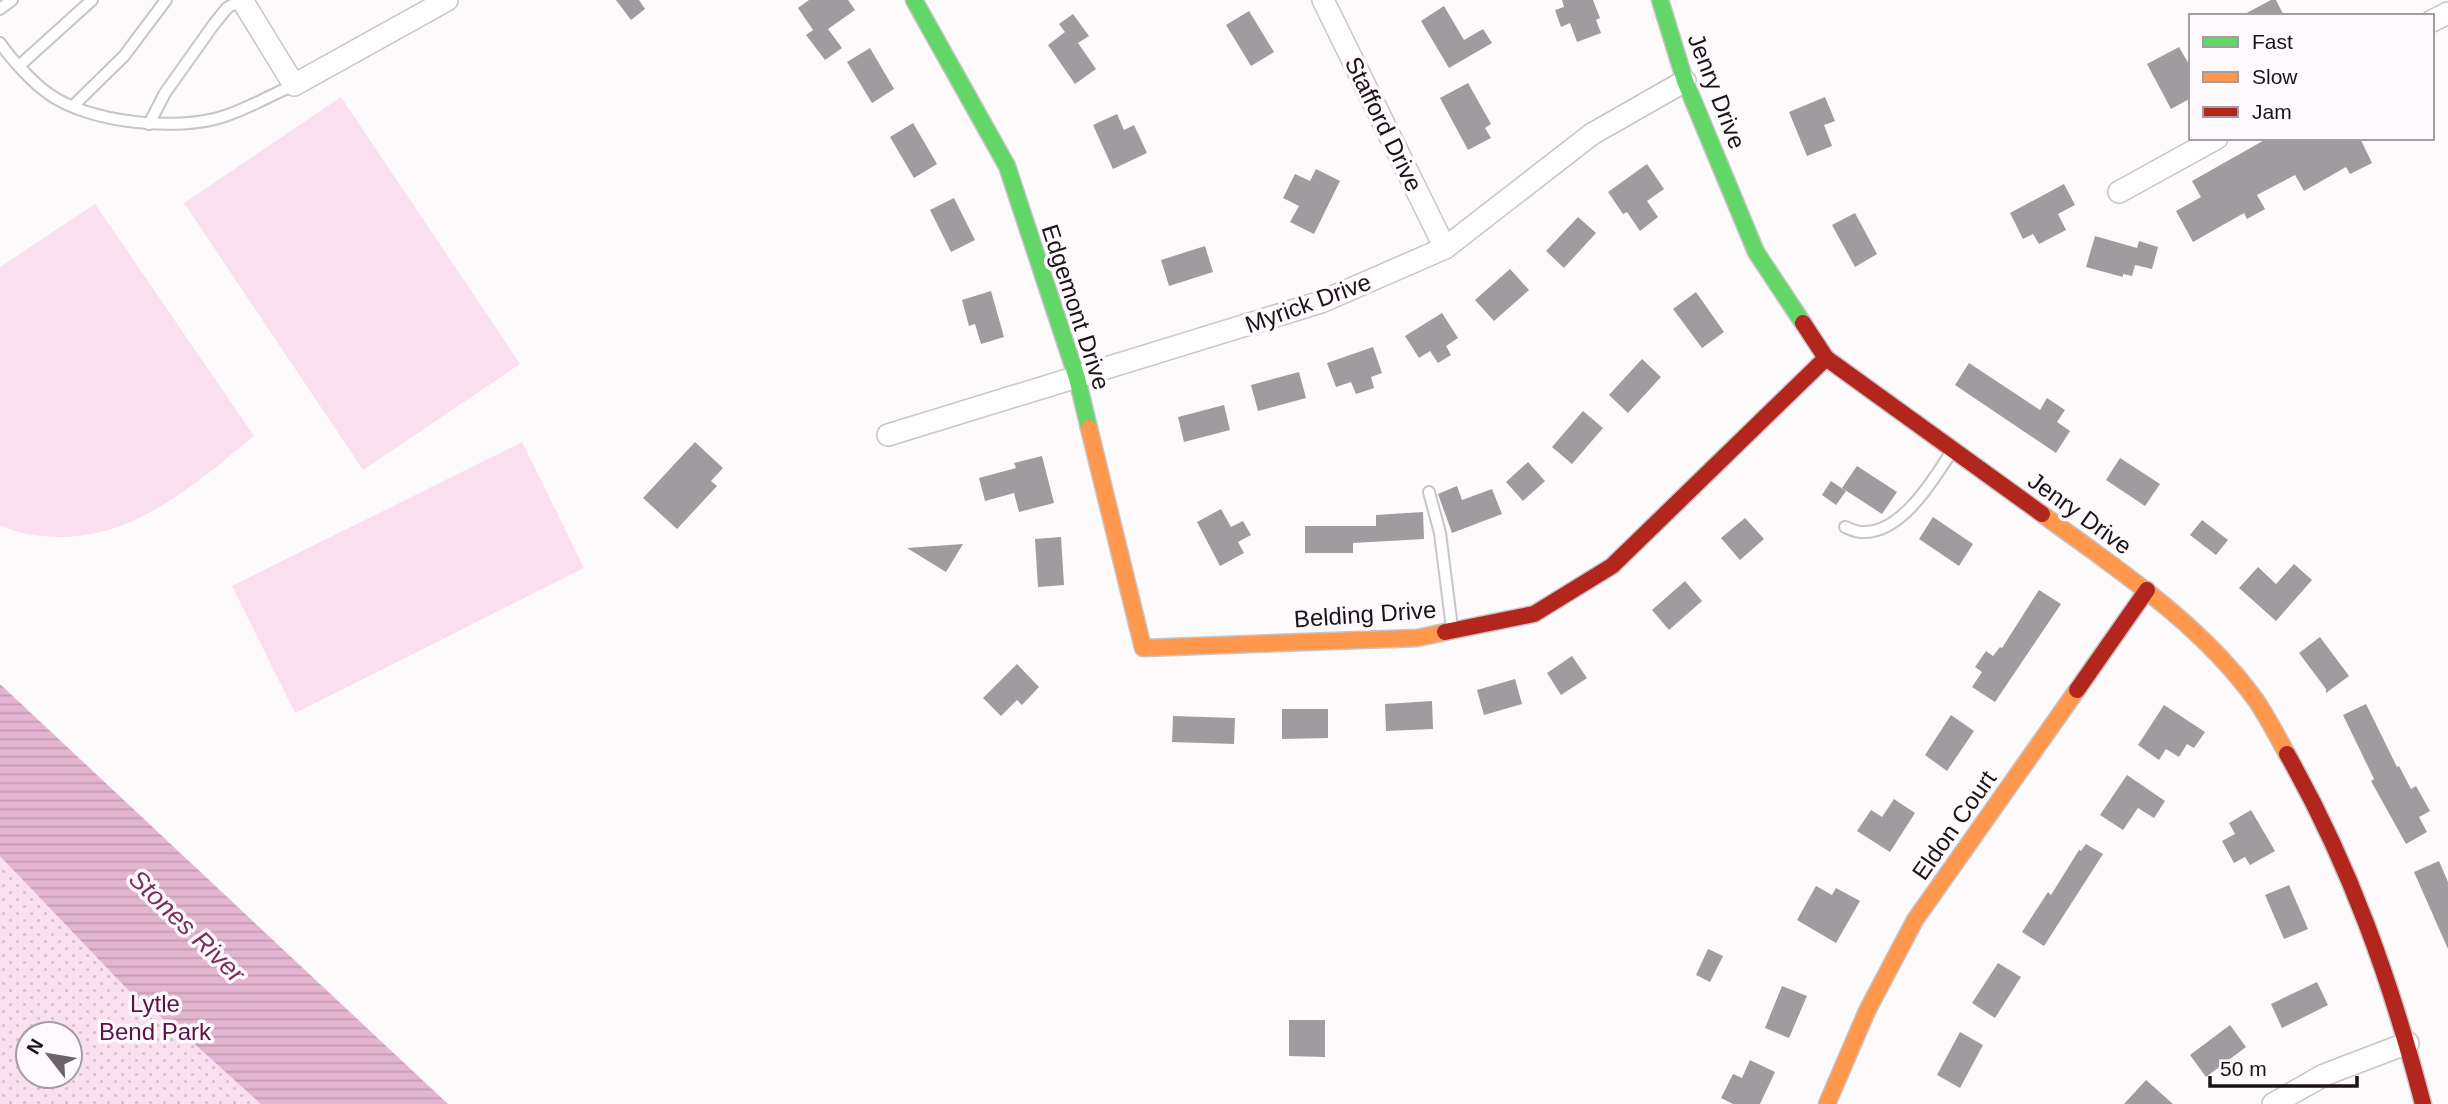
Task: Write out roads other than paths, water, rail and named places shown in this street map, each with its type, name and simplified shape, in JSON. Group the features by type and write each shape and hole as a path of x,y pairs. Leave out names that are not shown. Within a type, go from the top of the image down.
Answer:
{"street":[{"path":"241,0 294,85 447,0"},
{"name":"Edgemont Drive","path":"915,0 1007,166 1077,378 1143,648"},
{"name":"Stafford Drive","path":"1323,0 1445,248"},
{"name":"Jenry Drive","path":"1660,0 1685,81 1756,252 1826,358 2147,590 2225,663 2253,697 2306,785 2364,908 2408,1043 2423,1104"},
{"name":"Myrick Drive","path":"888,435 1321,302 1445,248 1592,134 1685,81"},
{"path":"2119,191 2213,140"},
{"name":"Belding Drive","path":"1143,648 1417,638 1534,614 1612,566 1826,358"},
{"name":"Eldon Court","path":"1827,1104 1867,1011 1915,920 2147,590"},
{"path":"2273,1104 2324,1076 2408,1043"}],"lane":[{"path":"0,9 12,0"},
{"path":"20,65 92,0"},
{"path":"73,106 124,56 166,0"},
{"path":"149,124 165,93 214,24 227,8 241,0"},
{"path":"0,43 49,94 83,112 149,124 192,124 225,116 294,85"},
{"path":"1845,527 1860,533 1879,530 1904,515 1953,450"},
{"path":"1429,492 1440,533 1452,631"}],"water":[{"name":"Stones River","path":"0,684 448,1104 261,1104 198,1047 131,993 0,856"}],"park label":[{"name":"Lytle Bend Park","path":"155,1017"}]}
